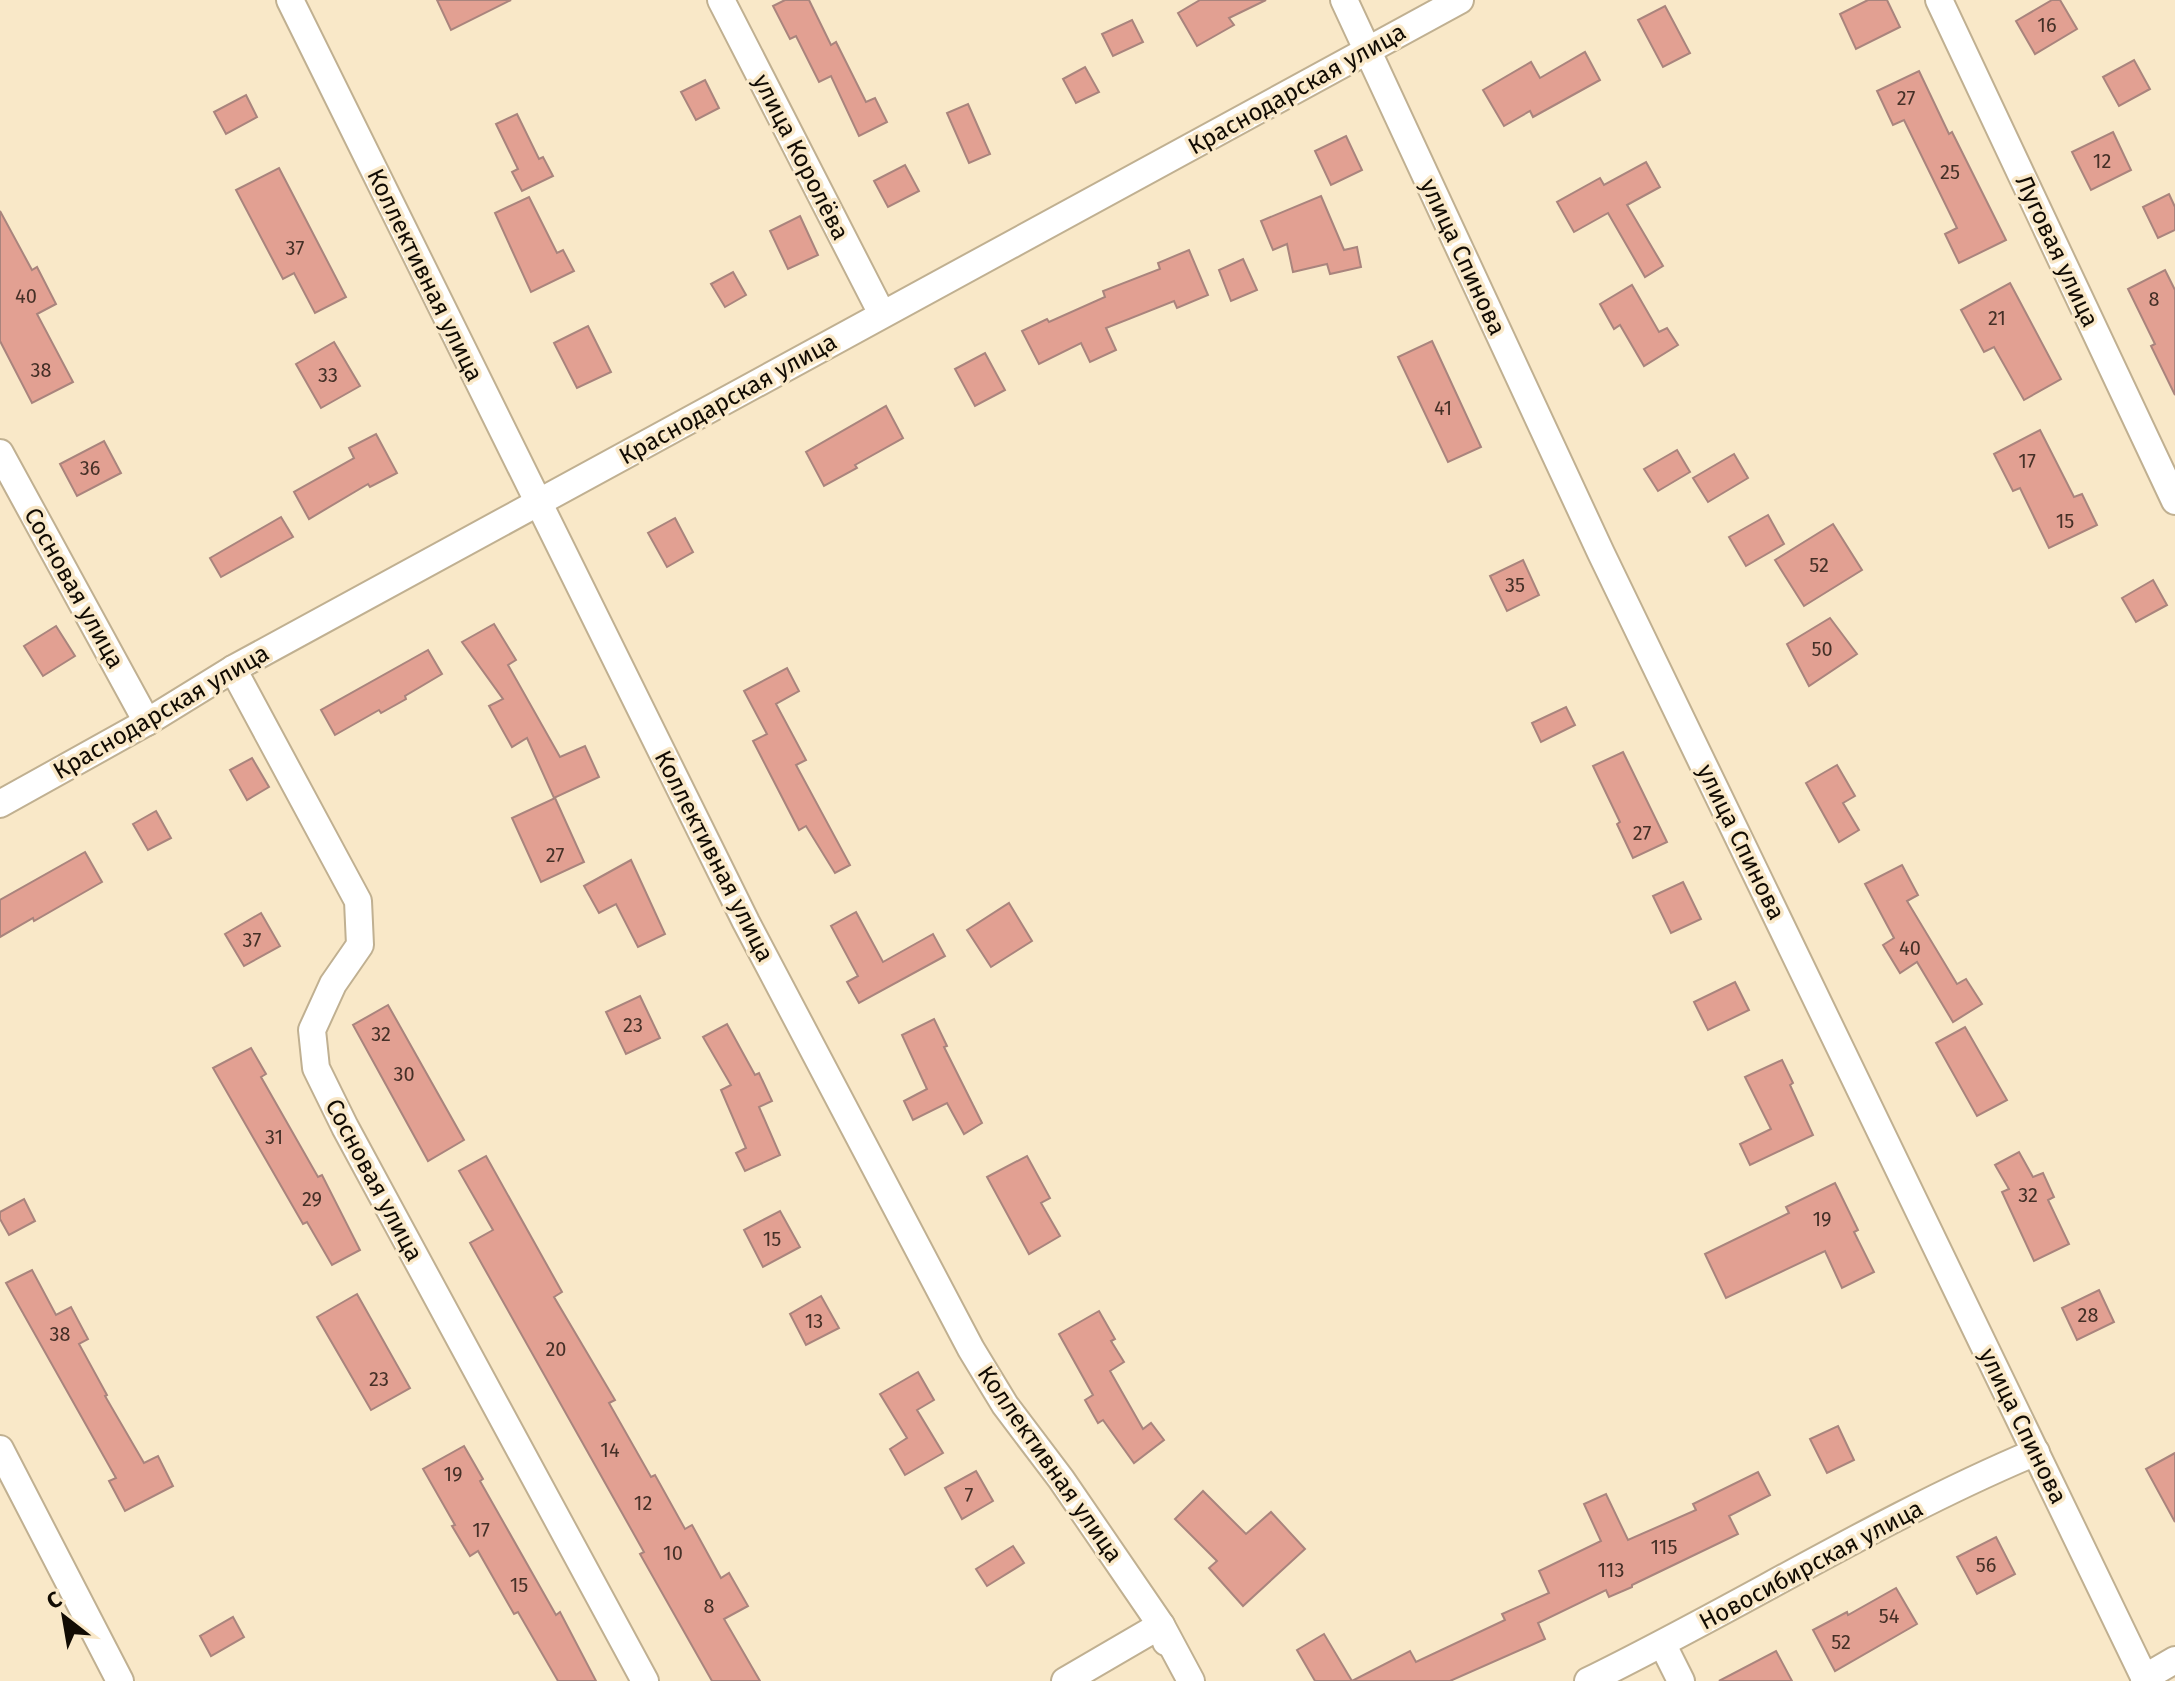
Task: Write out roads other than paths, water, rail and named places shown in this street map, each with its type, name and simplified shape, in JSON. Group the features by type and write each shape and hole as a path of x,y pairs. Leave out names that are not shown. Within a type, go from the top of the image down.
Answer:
{"street":[{"name":"Коллективная улица","path":"290,0 746,922 971,1349 1005,1405 1061,1479 1161,1625 1191,1681"},
{"name":"улица Королёва","path":"721,0 882,314"},
{"name":"улица Спинова","path":"1344,0 1601,553 2145,1680"},
{"name":"Краснодарская улица","path":"0,804 147,722 233,669 1460,0"},
{"name":"Луговая улица","path":"1939,0 2175,501"},
{"name":"Сосновая улица","path":"0,453 147,722"},
{"name":"Сосновая улица","path":"233,669 358,901 360,945 333,984 312,1030 316,1068 352,1141 645,1681"},
{"path":"0,1449 120,1681"},
{"name":"Новосибирская улица","path":"1588,1681 1663,1645 1972,1479 2036,1452"},
{"path":"1065,1681 1161,1625 1180,1681"},
{"path":"1663,1645 1681,1681"},
{"path":"2145,1680 2175,1660"}]}
